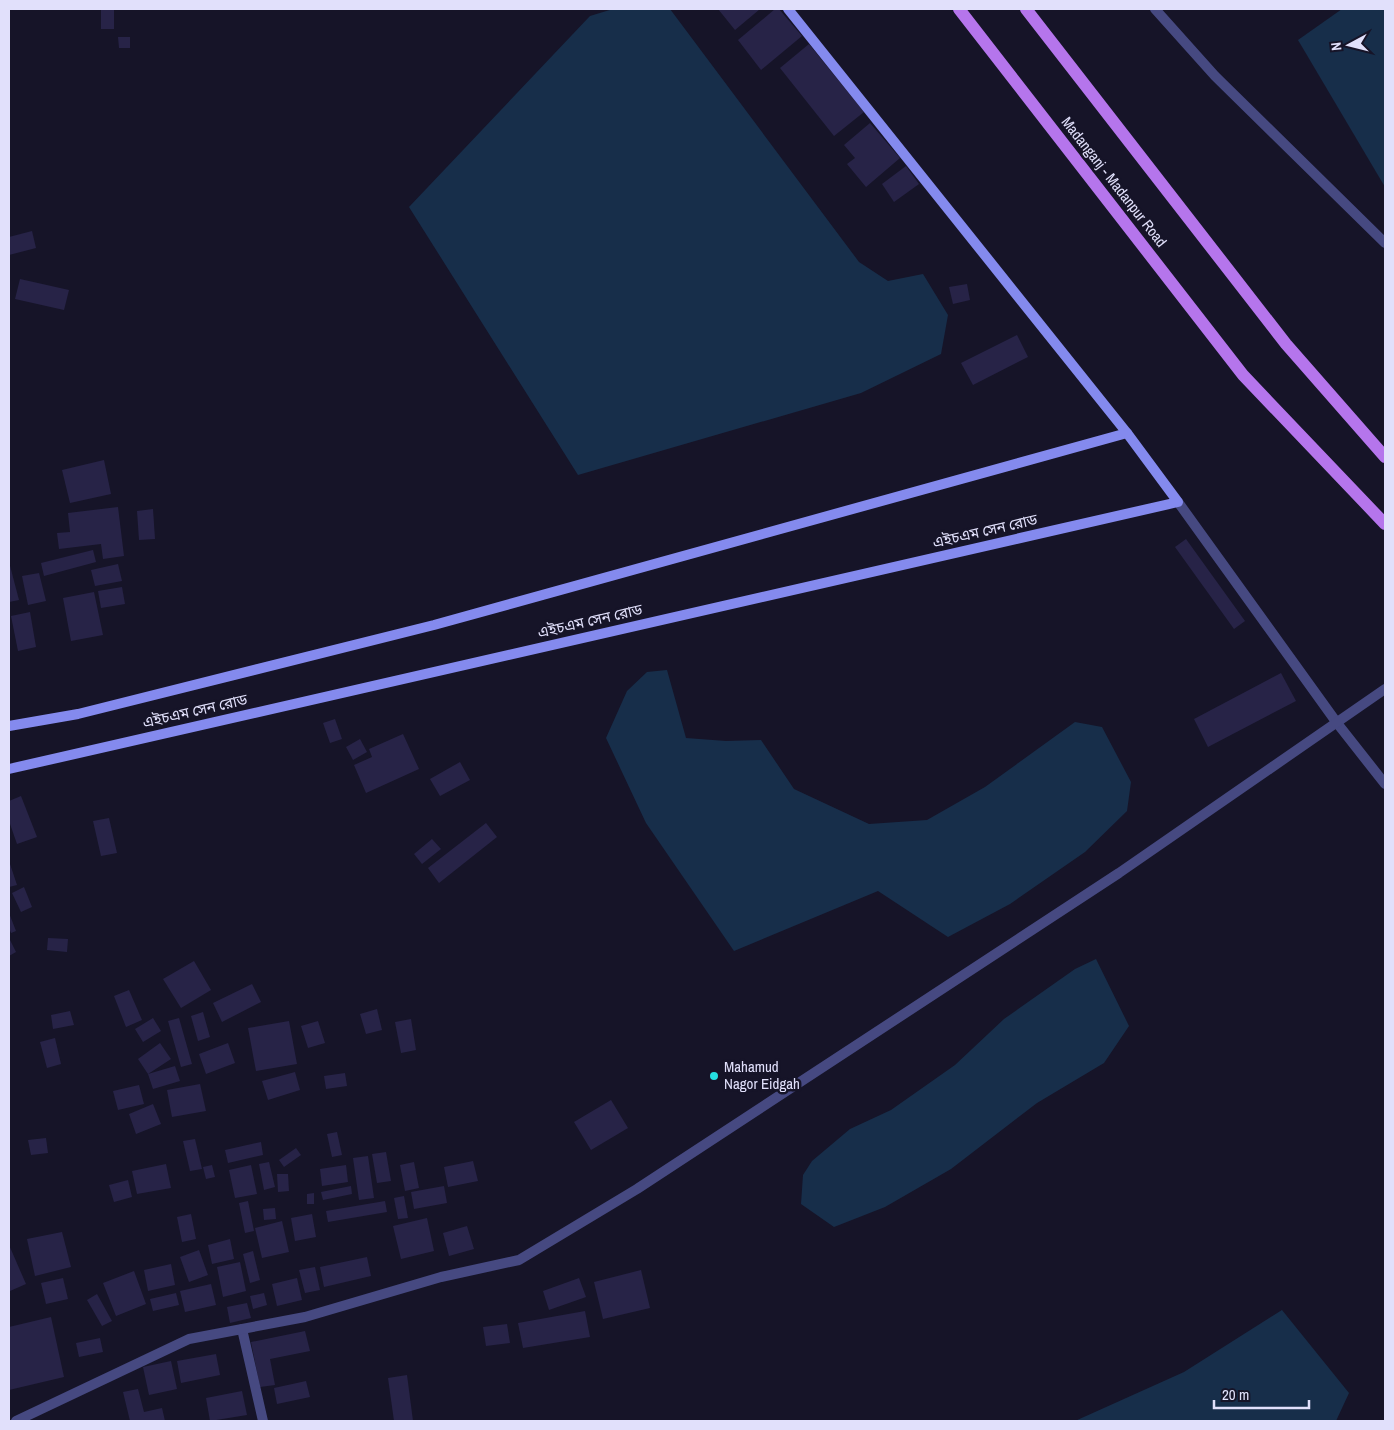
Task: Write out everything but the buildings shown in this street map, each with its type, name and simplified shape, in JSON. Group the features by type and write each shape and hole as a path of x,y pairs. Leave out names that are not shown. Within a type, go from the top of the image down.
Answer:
{"main road":[{"path":"788,9 1127,433 1178,502"},
{"name":"Madanganj - Madanpur Road","path":"959,9 1243,375 1385,524"},
{"path":"1026,9 1286,344 1385,457"},
{"name":"এইচএম সেন রোড","path":"9,726 78,714 434,626 1127,433"},
{"name":"এইচএম সেন রোড","path":"9,769 1178,502"}],"street":[{"path":"1154,9 1215,76 1385,243"},
{"path":"1178,502 1337,722 1385,784"},
{"path":"16,1421 189,1339 305,1317 441,1277 519,1260 637,1190 1086,895 1385,689"},
{"path":"242,1329 263,1421"}],"water":[{"path":"613,9 670,9 859,262 888,281 923,274 948,315 941,354 861,393 578,475 409,207 590,16"},
{"path":"1342,9 1385,9 1385,187 1298,40"},
{"path":"667,670 686,738 726,741 761,740 794,789 869,824 927,820 985,787 1075,722 1102,727 1131,782 1127,811 1085,852 1010,904 948,937 878,891 734,951 646,823 606,738 627,691 647,672"},
{"path":"1096,959 1129,1026 1104,1063 1037,1103 951,1169 885,1207 834,1227 801,1204 803,1175 812,1161 850,1129 891,1110 955,1065 1004,1019 1075,969"},
{"path":"1282,1310 1349,1393 1336,1421 1075,1421 1184,1372"}],"place":[{"name":"Mahamud Nagor Eidgah","path":"714,1076"}]}
